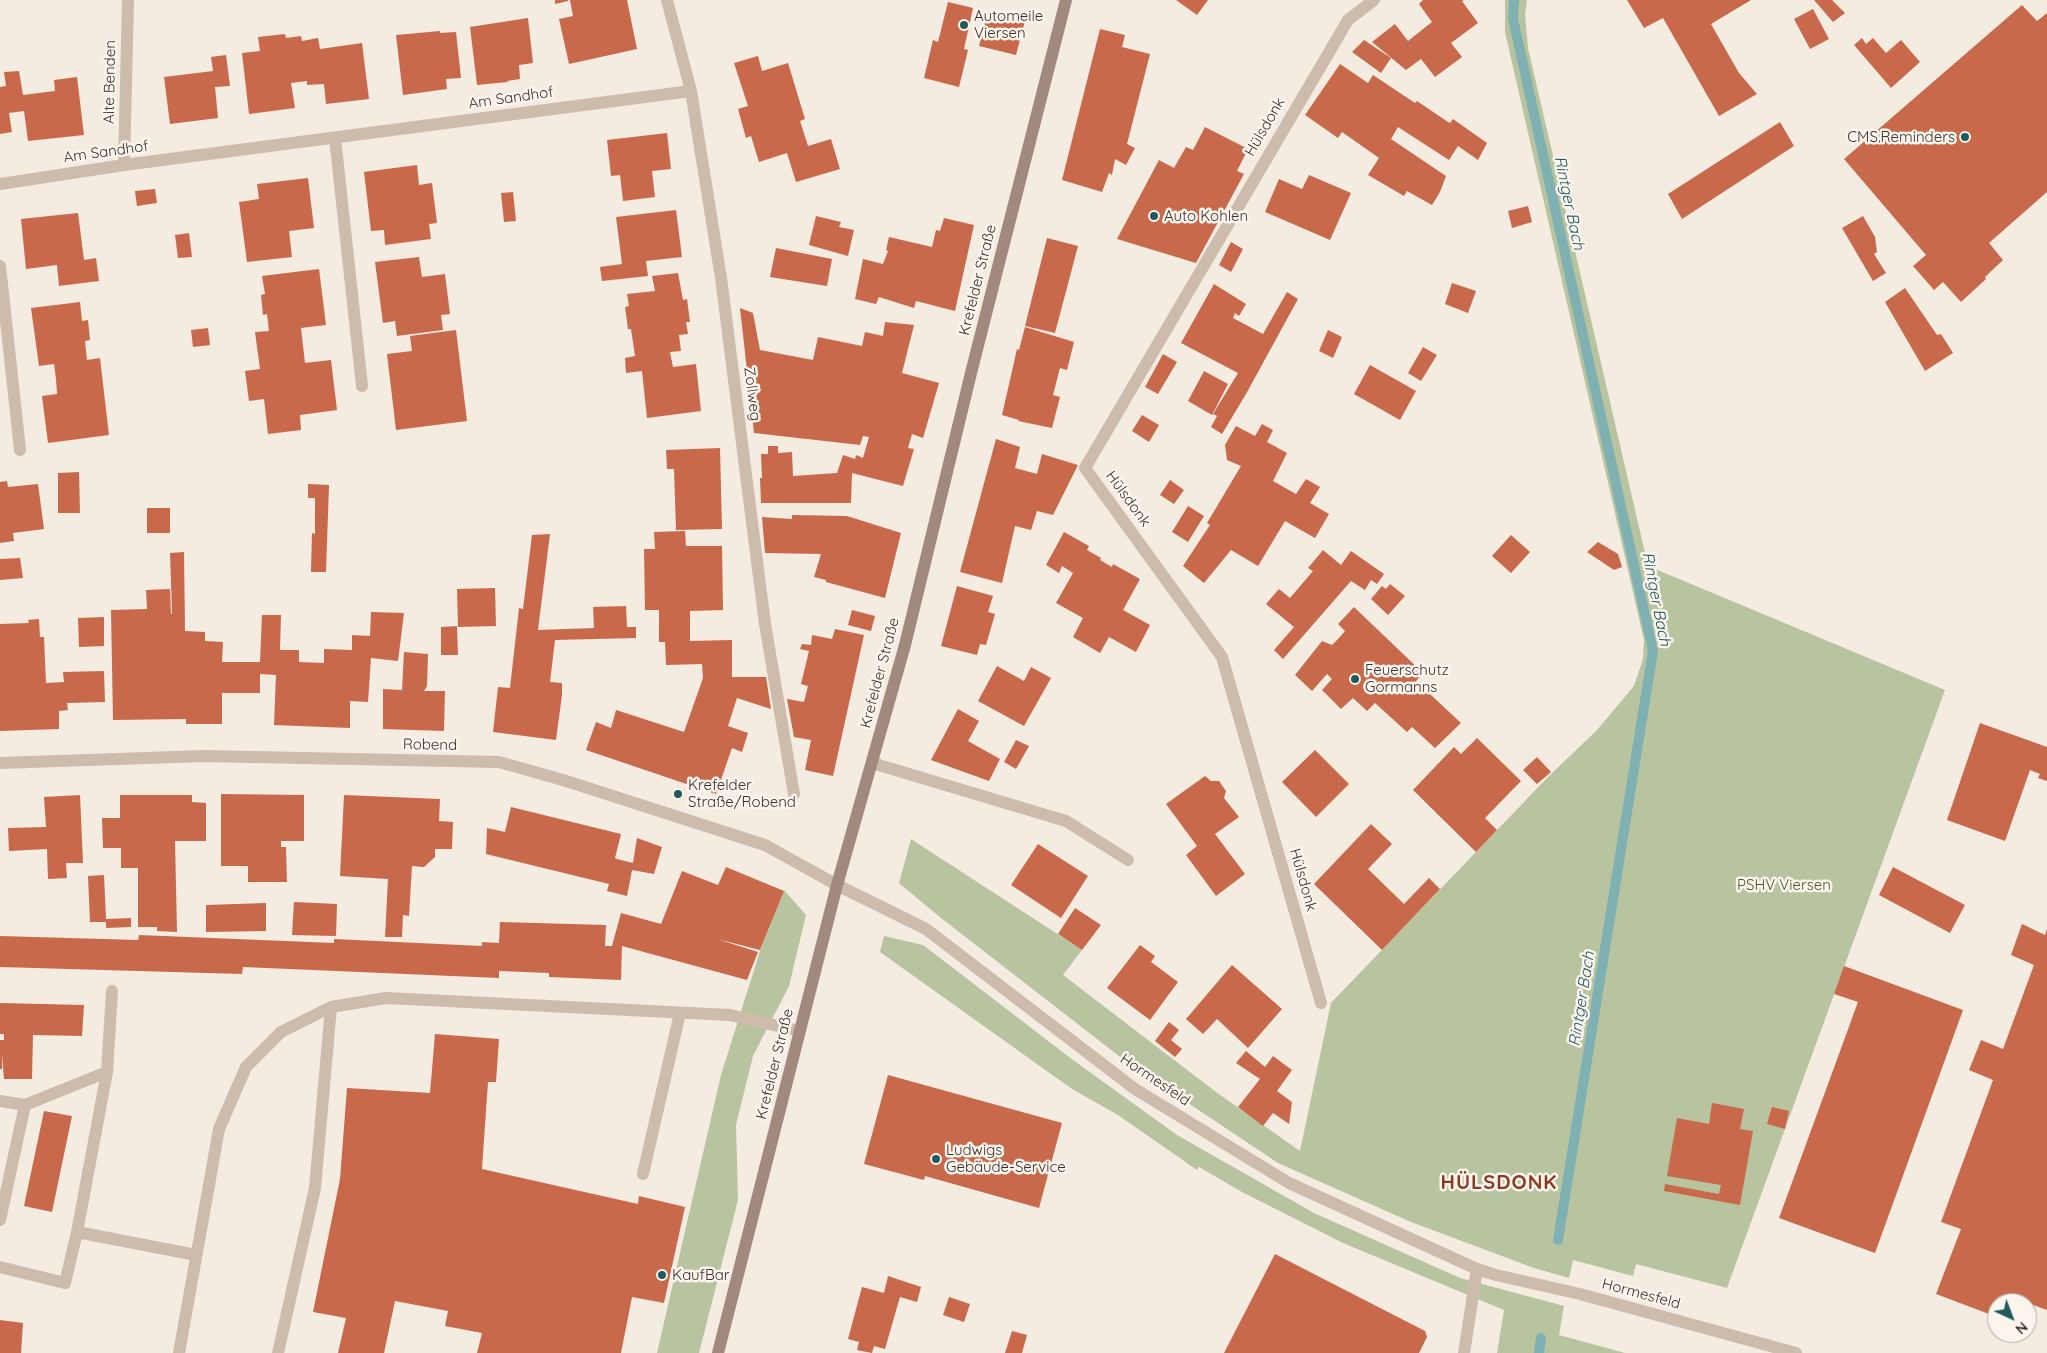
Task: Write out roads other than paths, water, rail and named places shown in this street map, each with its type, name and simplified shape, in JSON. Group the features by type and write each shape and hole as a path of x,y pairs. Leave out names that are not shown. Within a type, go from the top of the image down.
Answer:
{"main road":[{"name":"Krefelder Straße","path":"718,1353 837,885 905,645 972,369 1066,0"}],"street":[{"name":"Alte Benden","path":"124,165 128,0"},
{"name":"Zollweg","path":"666,0 691,91 721,278 765,624 794,794"},
{"name":"Hülsdonk","path":"1321,1003 1222,657 1086,468 1348,20 1374,0"},
{"name":"Am Sandhof","path":"0,184 124,165 691,91"},
{"path":"335,138 362,386"},
{"path":"0,266 20,450"},
{"name":"Robend","path":"0,763 204,756 499,762 563,780 765,844 837,885"},
{"path":"872,764 1066,821 1128,860"},
{"name":"Hormesfeld","path":"837,885 926,930 1135,1089 1289,1183 1496,1275 1580,1294 1796,1353"},
{"path":"0,1267 65,1283 77,1232 107,1072 112,991"},
{"path":"179,1353 219,1129 246,1067 281,1032 332,1007 386,998 730,1015 800,1031"},
{"path":"278,1353 316,1188 332,1007"},
{"path":"643,1174 680,1013"},
{"path":"0,1101 25,1105 107,1072"},
{"path":"0,1220 25,1105"},
{"path":"77,1232 196,1255"},
{"path":"1464,1353 1477,1268"}],"waterway":[{"name":"Rintger Bach","path":"1514,0 1513,19 1653,651 1558,1240"},
{"name":"Rintger Bach","path":"1539,1353 1541,1338"}],"place":[{"name":"Automeile Viersen","path":"964,25"},
{"name":"CMS.Reminders","path":"1965,137"},
{"name":"Auto Kohlen","path":"1154,216"},
{"name":"Feuerschutz Gormanns","path":"1355,679"},
{"name":"Krefelder Straße/Robend","path":"678,794"},
{"name":"Ludwigs Gebäude-Service","path":"936,1159"},
{"name":"KaufBar","path":"662,1275"}],"district":[{"name":"HÜLSDONK","path":"1499,1183"}],"park label":[{"name":"PSHV Viersen","path":"1784,885"}]}
